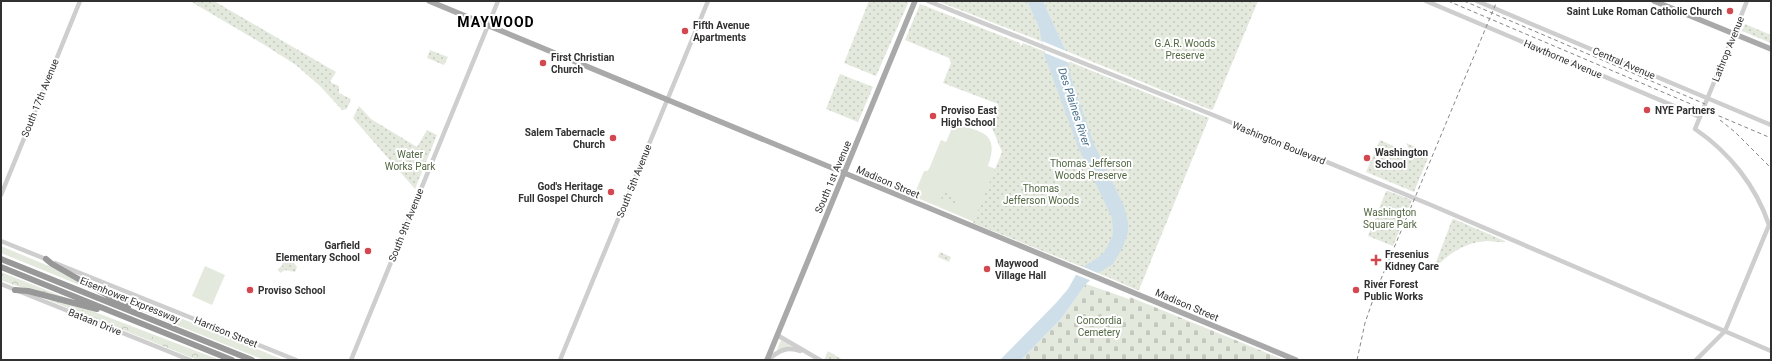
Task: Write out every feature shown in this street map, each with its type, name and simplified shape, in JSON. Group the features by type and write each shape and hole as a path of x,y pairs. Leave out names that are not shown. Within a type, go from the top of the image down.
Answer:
{"highway":[{"name":"Eisenhower Expressway","path":"1,259 252,360"},
{"path":"46,259 58,268 126,306 137,314"},
{"name":"Eisenhower Expressway","path":"1,267 232,360"},
{"path":"15,290 28,291 94,308 106,309"}],"main road":[{"name":"Madison Street","path":"429,1 1296,360"},
{"name":"South 1st Avenue","path":"768,360 915,1"},
{"path":"1654,1 1771,49"}],"street":[{"name":"South 17th Avenue","path":"1,195 80,1"},
{"name":"South 9th Avenue","path":"351,360 498,1"},
{"name":"South 5th Avenue","path":"560,360 708,1"},
{"name":"Washington Boulevard","path":"928,1 1431,206 1771,351"},
{"name":"Hawthorne Avenue","path":"1426,1 1700,117"},
{"name":"Central Avenue","path":"1477,1 1771,125"},
{"name":"Lathrop Avenue","path":"1725,331 1769,225 1756,195 1743,176 1726,155 1695,129 1748,1"},
{"name":"Harrison Street","path":"1,241 296,360"},
{"name":"Bataan Drive","path":"1,284 190,360"},
{"path":"1696,360 1725,331"},
{"path":"777,335 820,360"},
{"path":"768,360 777,352 783,350 795,349 810,354"}],"green space":[{"path":"190,1 214,1 336,72 330,82 339,86 339,93 351,99 347,109 342,110 321,87 296,65"},
{"path":"869,1 909,1 876,76 844,63"},
{"path":"937,1 1027,1 1039,28 1043,42"},
{"name":"G.A.R. Woods Preserve","path":"1043,1 1258,1 1213,109 1211,110 1066,51"},
{"name":"Thomas Jefferson Woods Preserve","path":"920,4 1020,43 1021,47 1023,43 1209,118 1139,290 973,223 1002,152 990,123 998,104 943,83 951,63 949,58 905,40"},
{"path":"1745,24 1771,35 1771,43 1742,31"},
{"path":"430,50 448,57 444,65 427,58"},
{"path":"840,74 873,87 858,122 826,109"},
{"name":"Water Works Park","path":"359,106 371,119 417,147 427,130 437,135 415,189 353,118"},
{"path":"954,123 985,134 992,145 988,166 996,169 974,222 915,197 915,193 924,171 929,169 941,140 946,142"},
{"path":"1380,140 1398,148 1400,154 1405,156 1408,155 1410,151 1406,143 1430,153 1414,192 1366,172"},
{"path":"944,191 957,197 955,204 949,203 941,198"},
{"name":"Washington Square Park","path":"1386,191 1412,200 1393,246 1368,236"},
{"path":"1454,219 1505,242 1487,241 1473,243 1460,248 1438,265 1435,265 1452,220"},
{"path":"1,246 51,267 94,291 1,253"},
{"path":"940,252 951,257 949,262 938,257"},
{"path":"285,260 294,263 297,267 295,272 285,270 280,273 278,269 282,266 283,261"},
{"path":"205,266 225,275 212,305 192,296"},
{"path":"67,271 284,360 264,360 139,310"},
{"path":"1,272 69,299 14,285 1,280"},
{"path":"1,273 47,292 48,294 1,280"},
{"name":"Concordia Cemetery","path":"1086,284 1129,299 1130,297 1284,360 1021,360 1061,319"},
{"path":"39,296 74,304 220,360 198,360"},
{"path":"50,299 70,305 213,360 198,360 49,300"},
{"path":"781,340 793,347 777,350"},
{"path":"828,351 843,360 824,360"}],"water":[{"name":"Des Plaines River","path":"1027,1 1043,1 1066,51 1071,77 1094,144 1124,206 1128,222 1128,232 1123,247 1113,264 1098,273 1086,284 1061,319 1021,360 1000,360 1056,303 1068,289 1077,273 1105,251 1113,232 1112,218 1078,147 1045,57 1039,28"}],"pier":[{"path":"1042,41 1066,51 1070,63 1045,53"},
{"path":"1081,266 1100,274 1092,281 1074,274"}],"railway":[{"path":"1448,1 1771,138"},
{"path":"1464,1 1705,104"},
{"path":"1357,360 1365,323 1376,291 1497,1"},
{"path":"1720,120 1735,132 1771,168"}],"place":[{"name":"Saint Luke Roman Catholic Church","path":"1730,11"},
{"name":"Fifth Avenue Apartments","path":"685,31"},
{"name":"First Christian Church","path":"543,63"},
{"name":"NYE Partners","path":"1647,110"},
{"name":"Proviso East High School","path":"933,116"},
{"name":"Salem Tabernacle Church","path":"613,138"},
{"name":"Washington School","path":"1367,158"},
{"name":"God's Heritage Full Gospel Church","path":"611,192"},
{"name":"Garfield Elementary School","path":"368,251"},
{"name":"Fresenius Kidney Care","path":"1376,260"},
{"name":"Maywood Village Hall","path":"987,269"},
{"name":"Proviso School","path":"250,290"},
{"name":"River Forest Public Works","path":"1356,290"}],"district":[{"name":"MAYWOOD","path":"496,22"}],"park label":[{"name":"Thomas Jefferson Woods","path":"1041,194"}]}
